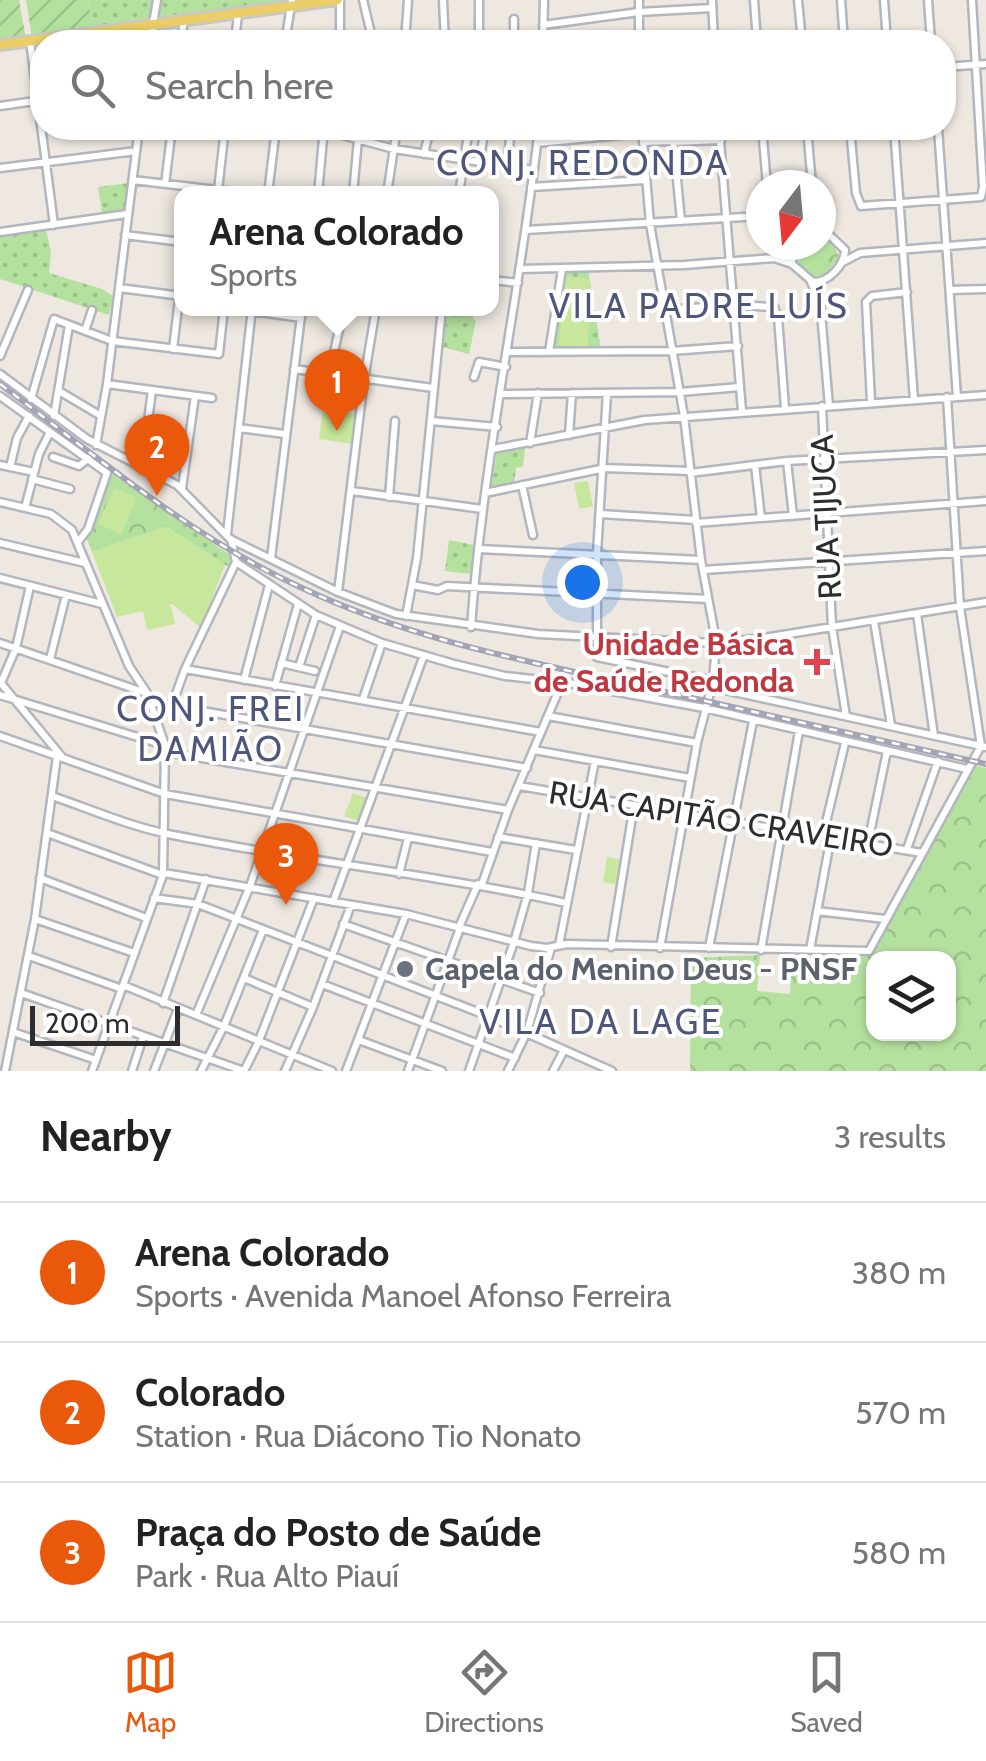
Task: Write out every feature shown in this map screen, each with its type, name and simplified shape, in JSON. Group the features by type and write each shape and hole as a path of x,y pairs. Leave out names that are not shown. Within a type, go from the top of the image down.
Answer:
{"main road":[{"path":"110,30 238,14 291,3 339,0"},
{"path":"0,45 30,41"}],"street":[{"path":"152,30 157,0"},
{"path":"339,0 340,30"},
{"path":"364,0 370,30"},
{"path":"406,30 408,0"},
{"path":"443,0 444,30"},
{"path":"479,0 479,30"},
{"path":"543,30 544,0"},
{"path":"639,0 639,30"},
{"path":"754,0 756,30"},
{"path":"798,0 801,30"},
{"path":"841,0 843,30"},
{"path":"884,0 886,30"},
{"path":"928,0 931,30"},
{"path":"851,140 859,204 865,208 978,199 983,192 972,0"},
{"path":"287,30 291,3"},
{"path":"543,25 712,4 713,30"},
{"path":"236,30 238,14"},
{"path":"514,18 514,30"},
{"path":"183,30 184,20"},
{"path":"956,66 986,64"},
{"path":"0,106 30,102"},
{"path":"44,140 54,225"},
{"path":"96,444 137,140"},
{"path":"165,184 170,140"},
{"path":"218,186 224,140"},
{"path":"269,186 275,140"},
{"path":"319,186 324,140"},
{"path":"353,186 356,140"},
{"path":"363,140 394,149 534,170"},
{"path":"388,186 395,140"},
{"path":"424,154 427,140"},
{"path":"459,186 466,140"},
{"path":"479,163 483,140"},
{"path":"506,166 509,140"},
{"path":"471,626 482,509 538,140"},
{"path":"537,144 579,140"},
{"path":"642,140 650,224 684,416 714,643 712,684 696,743 660,948"},
{"path":"664,140 721,140 742,411"},
{"path":"763,140 766,170"},
{"path":"808,140 811,170"},
{"path":"895,140 914,400"},
{"path":"939,140 957,397"},
{"path":"672,142 681,222"},
{"path":"0,168 136,151"},
{"path":"133,180 174,186"},
{"path":"531,187 645,180"},
{"path":"0,232 128,214"},
{"path":"526,230 746,217"},
{"path":"125,235 174,241"},
{"path":"836,241 846,250 843,262"},
{"path":"821,310 828,278 852,254 986,243"},
{"path":"520,270 774,258 792,264 810,279 819,282 828,278"},
{"path":"549,352 562,270"},
{"path":"810,279 821,310"},
{"path":"499,281 518,283"},
{"path":"119,288 174,294"},
{"path":"950,290 986,288"},
{"path":"0,356 28,290"},
{"path":"870,402 865,304 872,296 907,292"},
{"path":"664,310 765,304 776,309 784,408"},
{"path":"85,331 92,310"},
{"name":"RUA TIJUCA","path":"821,310 826,406 822,459 825,514 832,627 846,716"},
{"path":"172,349 178,316"},
{"path":"31,399 54,319 112,341 219,354 223,316"},
{"path":"172,705 236,562 229,537 251,316"},
{"path":"271,558 300,318 288,316"},
{"path":"330,374 342,316"},
{"path":"338,592 375,316"},
{"path":"406,616 441,316"},
{"path":"54,416 69,324"},
{"path":"508,352 671,351 738,346"},
{"path":"474,376 479,362 506,367"},
{"path":"294,369 434,388"},
{"path":"0,374 96,444 182,490 229,537 338,592 406,616 597,638 714,643 986,602"},
{"path":"107,384 212,398"},
{"path":"502,394 680,392 740,387"},
{"path":"142,467 152,390"},
{"path":"60,391 101,416"},
{"path":"569,435 572,392"},
{"path":"530,442 538,393"},
{"path":"607,393 596,657 984,746"},
{"path":"493,449 684,416 986,395"},
{"path":"0,396 107,473 88,530 78,542"},
{"path":"182,490 196,396"},
{"path":"47,833 164,874 406,914 514,942 869,951 967,769 984,746 960,607 947,398"},
{"path":"10,466 17,438 29,416"},
{"path":"388,497 395,421"},
{"path":"431,421 497,427"},
{"path":"238,428 284,434"},
{"path":"25,508 50,432"},
{"path":"485,493 604,468 690,472 787,461 986,450"},
{"path":"53,456 79,466 89,458"},
{"path":"787,461 793,516"},
{"path":"0,465 70,490"},
{"path":"755,465 762,518"},
{"path":"522,486 533,535"},
{"path":"352,491 482,509"},
{"path":"600,514 696,522 986,501"},
{"path":"0,502 60,519 72,530 128,666 151,702 166,749 164,874 92,1071"},
{"path":"0,543 86,563"},
{"path":"478,548 702,560"},
{"path":"703,570 986,551"},
{"path":"236,562 316,615 382,643 424,655 505,676 705,705 754,721 967,769"},
{"path":"0,578 103,604"},
{"path":"244,680 269,585"},
{"path":"412,585 436,590 447,586 708,598"},
{"path":"30,586 16,648 0,682 60,757"},
{"path":"50,659 66,595"},
{"path":"275,686 298,604"},
{"path":"917,614 934,736"},
{"path":"299,668 316,615"},
{"path":"874,621 891,725"},
{"path":"196,1016 250,886 340,626"},
{"path":"362,699 382,643"},
{"path":"0,644 147,693"},
{"path":"333,902 424,655"},
{"path":"281,663 315,671"},
{"path":"185,669 542,732"},
{"path":"408,1071 460,927 562,684"},
{"path":"0,695 166,749 508,810"},
{"path":"151,702 527,768"},
{"path":"548,716 696,743"},
{"path":"710,948 754,721"},
{"path":"760,950 799,731"},
{"path":"0,736 165,794 492,852"},
{"path":"810,950 845,743"},
{"path":"534,750 690,778"},
{"path":"868,842 887,751"},
{"path":"5,1071 35,918 60,757"},
{"path":"508,1071 527,1032 555,946 596,761"},
{"path":"908,849 938,761"},
{"name":"RUA CAPITÃO CRAVEIRO","path":"520,786 922,853"},
{"path":"52,796 165,833 480,884 566,903"},
{"path":"611,947 634,805"},
{"path":"498,837 576,850"},
{"path":"400,874 408,838"},
{"path":"469,1071 514,942 528,894 536,843"},
{"path":"40,878 146,918"},
{"path":"163,1003 206,879"},
{"path":"154,898 198,904 488,1016 612,1071"},
{"path":"21,992 244,1071 299,944 314,898"},
{"path":"285,1071 314,1007 351,905"},
{"path":"817,911 885,919"},
{"path":"346,1071 406,914"},
{"path":"35,918 134,953"},
{"path":"342,924 540,994"},
{"path":"201,1071 263,930"},
{"path":"28,956 122,987 328,1070"},
{"path":"244,978 314,1007"},
{"path":"322,984 515,1058"},
{"path":"154,1071 178,1009"},
{"path":"13,1032 96,1060"},
{"path":"132,1071 144,1037"},
{"path":"358,1040 442,1071"},
{"path":"553,1071 564,1050"}],"green space":[{"path":"0,0 19,0 26,39 0,42"},
{"path":"26,0 88,0 92,29 31,30"},
{"path":"88,0 154,0 150,21 92,29"},
{"path":"161,0 288,0 287,4 156,21"},
{"path":"129,183 127,210 102,213 98,187"},
{"path":"46,229 51,252 49,273 113,296 109,315 0,279 0,234"},
{"path":"836,250 839,257 826,275 812,276 796,263 836,260"},
{"path":"588,270 601,349 553,349 565,271"},
{"path":"564,276 590,279 587,348 559,346"},
{"path":"445,316 473,316 476,320 469,354 442,347"},
{"path":"323,410 355,414 353,444 319,439"},
{"path":"525,448 523,466 516,468 514,484 491,489 497,453"},
{"path":"111,472 172,516 166,527 92,552 86,537"},
{"path":"588,481 593,506 579,509 574,483"},
{"path":"114,488 137,498 121,534 98,524"},
{"path":"172,516 232,556 230,568 166,527"},
{"path":"166,527 225,565 201,628 172,604 168,606 175,624 147,630 143,611 117,617 92,552"},
{"path":"449,540 474,545 471,574 445,571"},
{"path":"976,766 986,768 986,1071 690,1071 691,958 760,955 757,991 790,994 792,958 866,954 866,1041 956,1041 956,951 872,951"},
{"path":"353,793 367,798 359,821 344,816"},
{"path":"607,857 623,860 619,885 603,882"}],"railway":[{"path":"0,384 182,520 260,567 339,604 419,633 501,655 986,764"}],"place":[{"name":"Arena Colorado","path":"337,431"},
{"name":"Colorado","path":"157,496"},
{"name":"Unidade Básica de Saúde Redonda","path":"817,662"},
{"name":"Praça do Posto de Saúde","path":"286,905"},
{"name":"Capela do Menino Deus - PNSF","path":"405,969"}],"district":[{"name":"CONJ. REDONDA","path":"583,163"},
{"name":"VILA PADRE LUÍS","path":"699,306"},
{"name":"CONJ. FREI DAMIÃO","path":"211,729"},
{"name":"VILA DA LAGE","path":"601,1022"}]}
